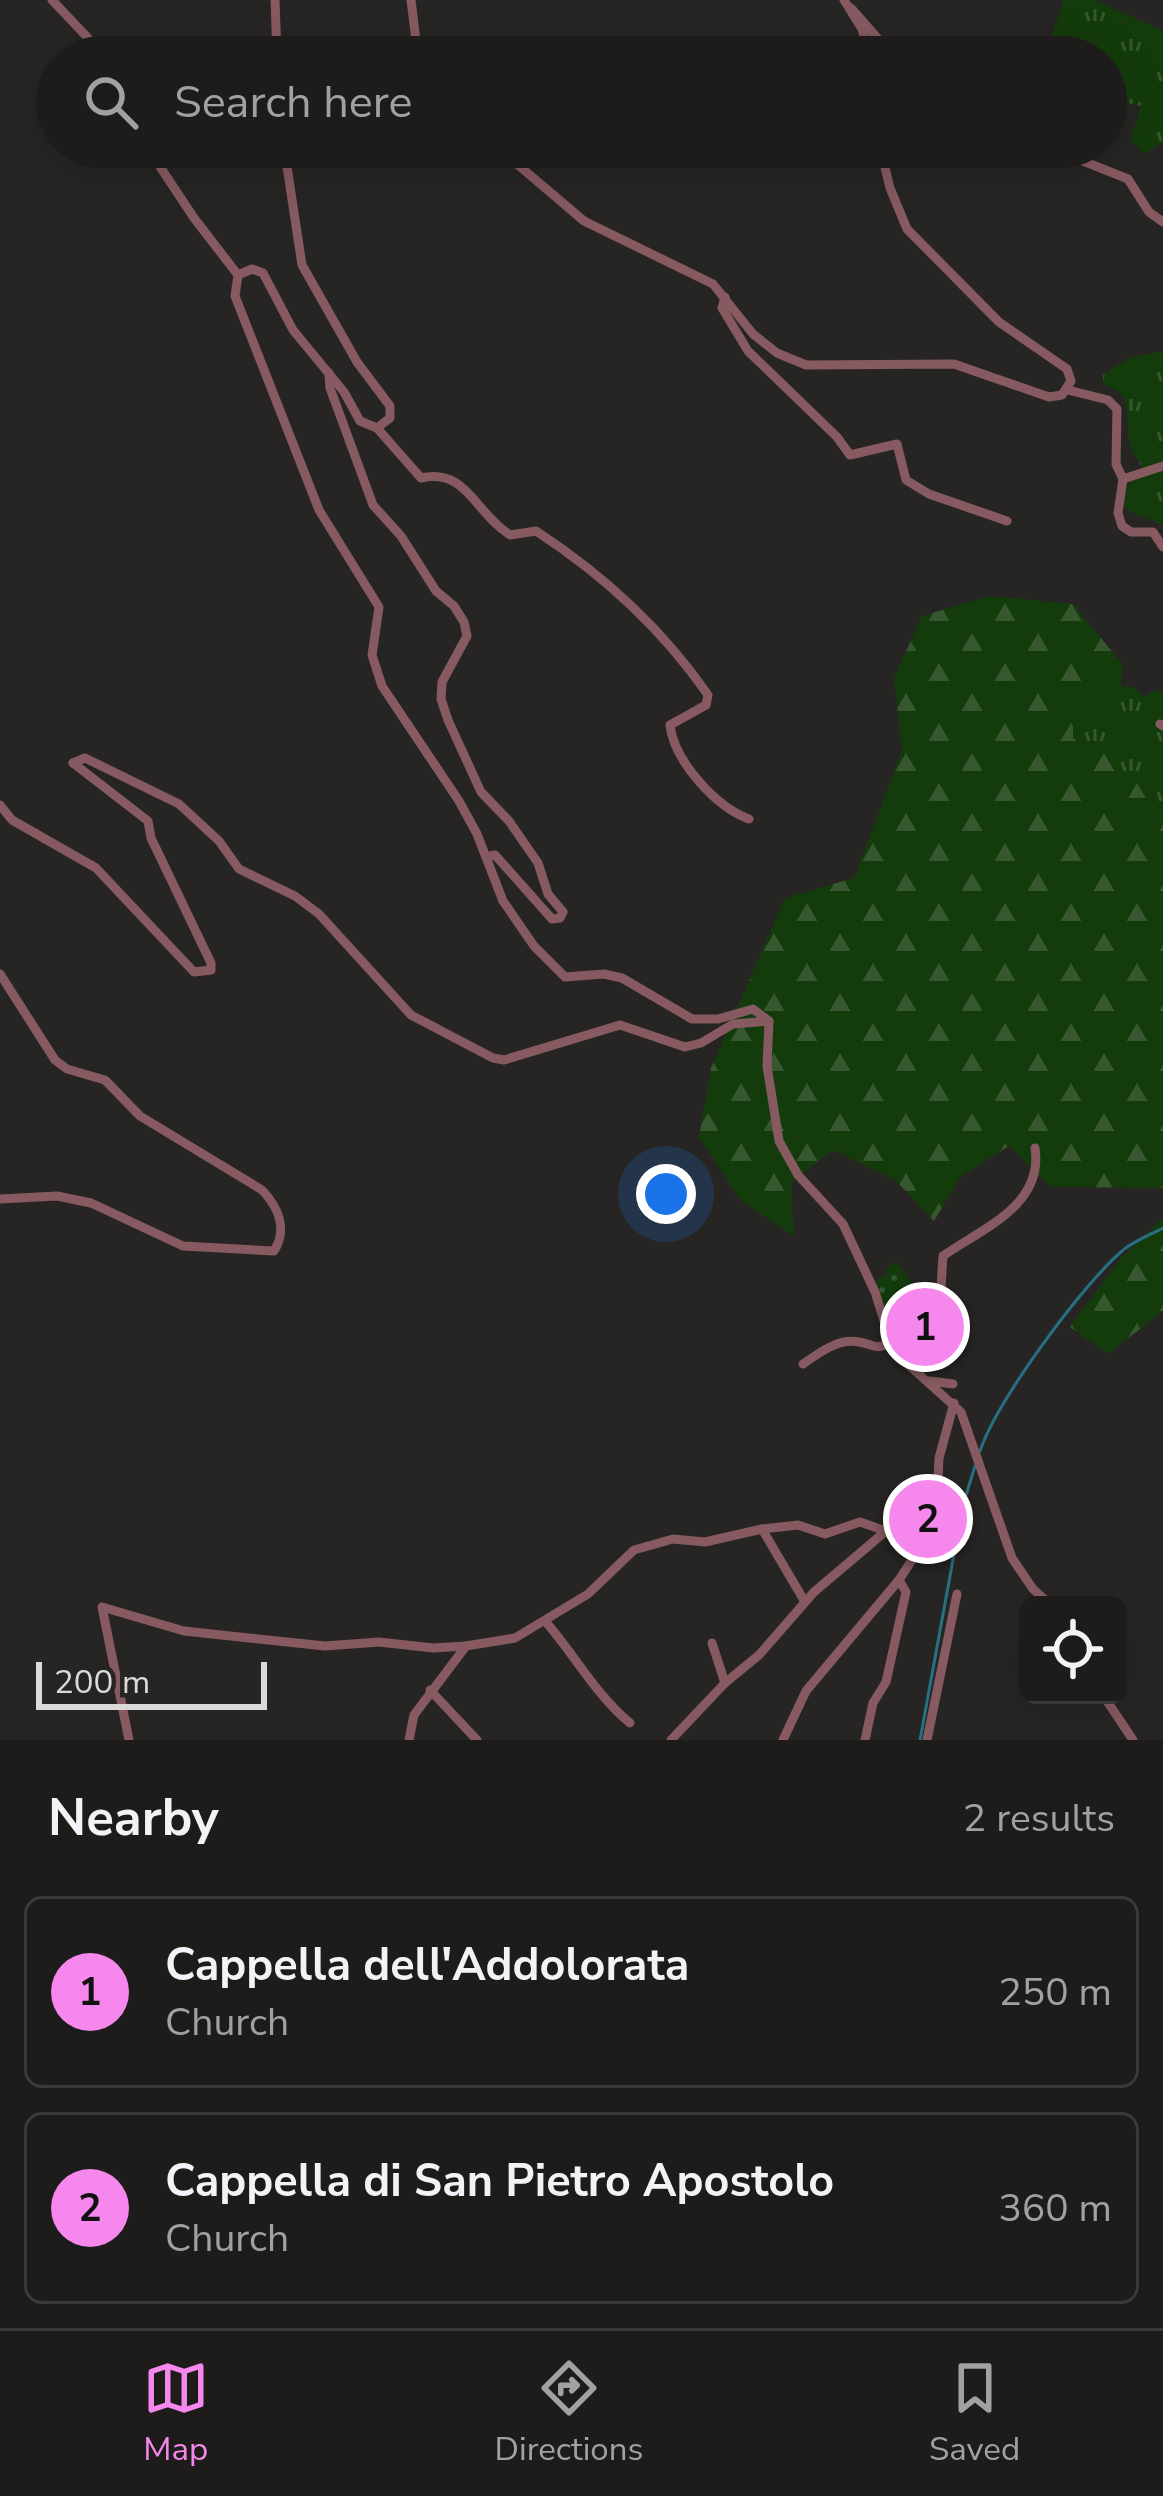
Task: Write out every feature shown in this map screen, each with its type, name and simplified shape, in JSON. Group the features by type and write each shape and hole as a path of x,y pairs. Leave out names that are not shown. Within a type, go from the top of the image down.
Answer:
{"street":[{"path":"52,0 86,36"},
{"path":"274,0 276,36"},
{"path":"411,0 415,36"},
{"path":"848,4 861,36"},
{"path":"848,4 876,36"},
{"path":"161,168 238,275 235,296 311,492 379,607 372,655 375,672 459,802 512,915 553,969 565,977 604,974 622,978 692,1018 718,1018 753,1009 769,1021"},
{"path":"287,168 302,265 357,362 390,406 390,418 377,428"},
{"path":"521,168 584,221 713,284 763,344 806,365 954,364 1049,397 1068,390 1108,400 1117,409 1122,526 1131,532 1153,532 1163,547"},
{"path":"885,168 907,229 999,322 1067,369 1068,390"},
{"path":"1100,168 1128,179 1149,212 1163,222"},
{"path":"238,275 252,269 263,273 293,330 328,371 360,421 377,428 421,478 445,474 456,479 489,522 510,535 536,531 565,550 662,637 708,695 706,705 670,725 683,760 734,813 748,819"},
{"path":"725,297 722,308 748,351 837,436 850,455 897,444 906,480 929,494 1007,520"},
{"path":"328,371 373,505 464,622 467,636 442,682 441,699 481,792 538,863 548,894 563,912 560,918 552,919 538,906 495,855 486,856"},
{"path":"1123,479 1163,466"},
{"path":"0,805 12,820 96,868 194,972 203,974 211,970 211,963 151,838 148,821 73,763 85,758 169,798 219,841 238,868 295,896 319,914 411,1015 493,1058 504,1060 620,1025 685,1047 708,1040 733,1024 769,1021"},
{"path":"0,974 55,1060 67,1070 105,1080 140,1116 262,1190 276,1205 280,1244 274,1251 183,1246 91,1203 58,1196 0,1199"},
{"path":"769,1021 767,1066 779,1142 798,1175 843,1224 883,1318 888,1344 954,1403 966,1420 1012,1558 1041,1596"},
{"path":"883,1318 889,1319 900,1347 917,1346 927,1339 943,1288 940,1261 986,1231 1024,1196 1036,1175 1035,1148"},
{"path":"802,1364 830,1346 849,1341 878,1348 888,1344"},
{"path":"930,1381 953,1384"},
{"path":"783,1740 806,1690 899,1580 928,1535 940,1511 939,1458 954,1403"},
{"path":"130,1740 102,1606 184,1631 326,1646 380,1642 466,1646 515,1638 588,1594 634,1550 673,1539 705,1542 798,1525 825,1534 860,1522 895,1538 912,1528 928,1535"},
{"path":"762,1529 805,1602"},
{"path":"671,1740 724,1683 759,1655 805,1602 886,1531"},
{"path":"865,1740 873,1703 886,1682 907,1592 899,1580"},
{"path":"927,1740 957,1594"},
{"path":"545,1621 583,1665 606,1703 630,1723"},
{"path":"712,1643 724,1683"},
{"path":"409,1740 414,1715 466,1646"},
{"path":"430,1690 477,1740"},
{"path":"1109,1704 1132,1740"}],"green space":[{"path":"1064,0 1096,0 1163,31 1163,142 1145,154 1130,140 1141,106 1127,103 1127,36 1051,36"},
{"path":"1163,351 1163,526 1124,507 1128,485 1143,471 1131,448 1124,400 1103,385 1103,375 1129,358"},
{"path":"990,596 1073,604 1123,665 1121,687 1088,700 1073,728 1073,738 1101,748 1117,774 1147,782 1153,789 1149,798 1119,798 1114,806 1117,817 1163,825 1163,1188 1051,1187 1009,1146 961,1176 934,1221 896,1181 833,1150 791,1183 794,1236 740,1200 699,1137 711,1068 785,898 854,878 902,751 894,678 922,616"},
{"path":"1126,686 1143,697 1156,690 1163,693 1163,825 1117,817 1114,806 1119,798 1149,798 1147,782 1117,774 1107,757 1073,738 1073,728 1091,696"},
{"path":"1163,1218 1163,1311 1108,1354 1070,1327 1121,1258"},
{"path":"897,1262 934,1315 930,1321 919,1318 915,1329 925,1336 903,1344 893,1332 876,1280"}],"waterway":[{"path":"980,1451 1022,1375 1085,1290 1126,1247 1163,1228"},
{"path":"920,1740 963,1505 975,1466"}],"place":[{"name":"Cappella dell'Addolorata","path":"925,1327"},
{"name":"Cappella di San Pietro Apostolo","path":"928,1519"}]}
